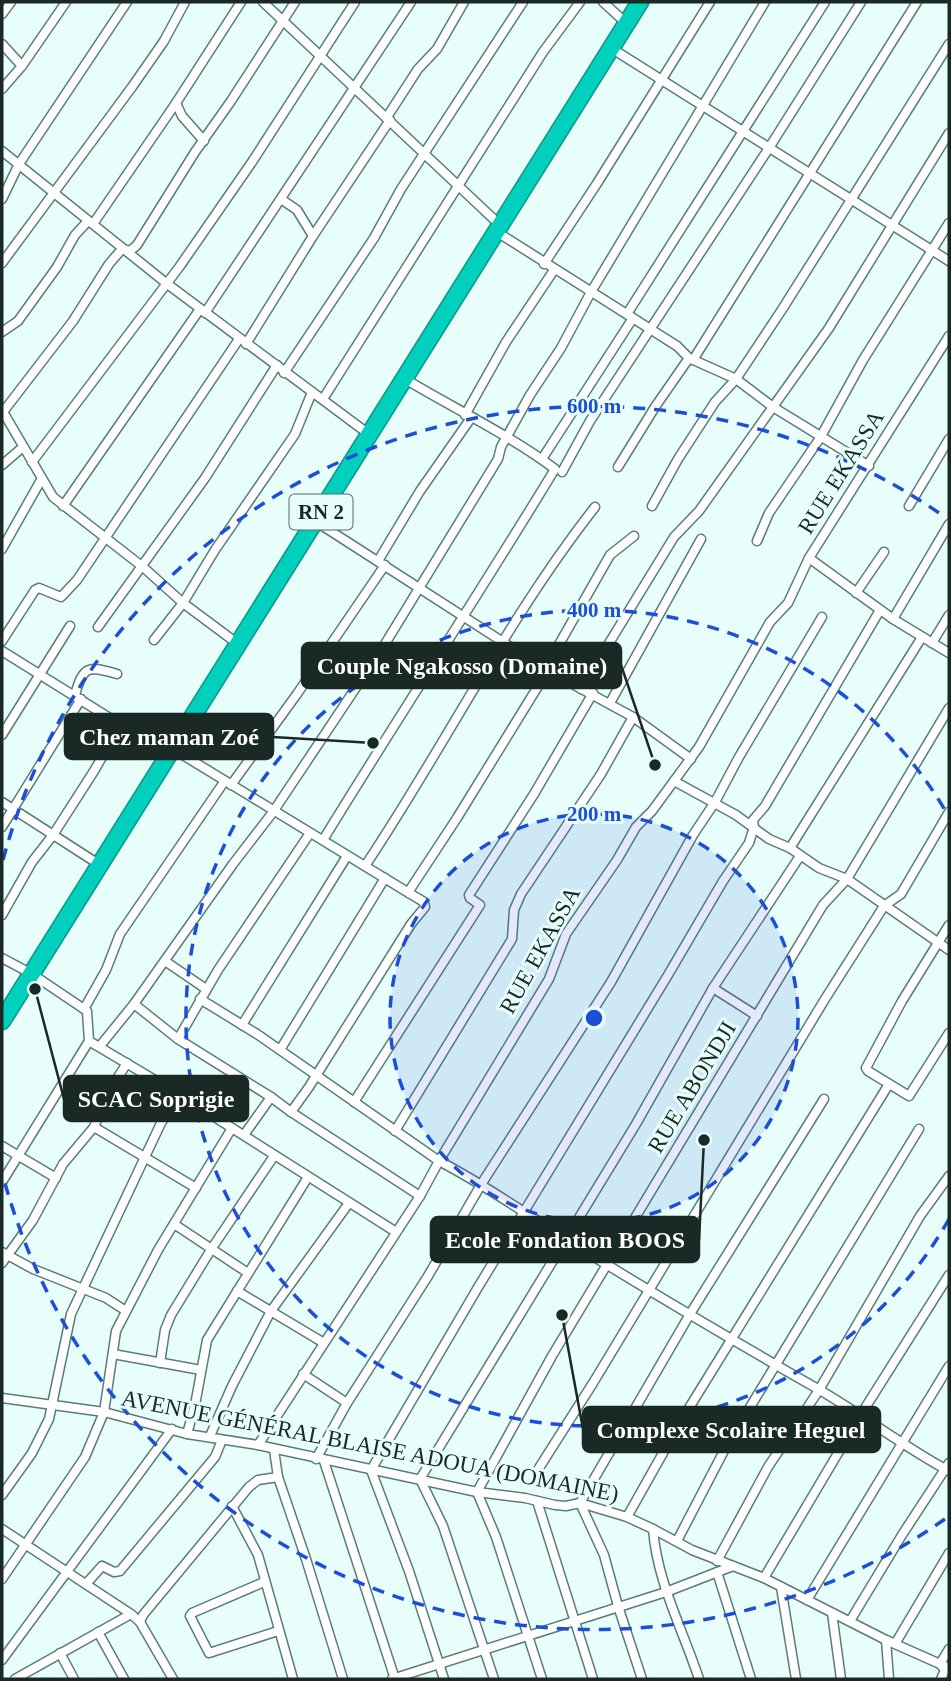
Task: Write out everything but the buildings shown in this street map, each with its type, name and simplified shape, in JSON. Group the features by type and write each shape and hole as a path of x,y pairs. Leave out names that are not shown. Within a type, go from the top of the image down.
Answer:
{"highway":[{"name":"RN 2","path":"2,1021 640,2"}],"street":[{"path":"2,14 10,2"},
{"path":"2,89 22,66 66,2"},
{"path":"2,199 19,164 127,2"},
{"path":"2,263 152,58 185,2"},
{"path":"2,332 18,321 57,267 77,232 91,223 176,103 241,2"},
{"path":"263,2 425,154 498,229 544,264 677,346 691,359 736,379 820,438 869,466"},
{"path":"238,644 183,603 143,566 53,497 3,415 72,321 109,264 122,250 132,250 137,245 295,2"},
{"path":"32,462 253,162 355,2"},
{"path":"63,506 281,199 411,2"},
{"path":"2,641 35,590 39,588 61,597 66,594 242,342 313,236 418,69 439,46 464,2"},
{"path":"284,373 374,238 401,189 523,2"},
{"path":"323,399 549,43 580,2"},
{"path":"603,2 626,23"},
{"path":"544,264 597,185 710,2"},
{"path":"100,1046 134,1004 273,812 385,644 498,459 501,447 543,372 561,348 701,105 765,2"},
{"path":"542,459 825,2"},
{"path":"562,472 584,430 861,2"},
{"path":"618,467 654,407 691,359 810,174 917,2"},
{"path":"652,506 678,459 715,402 736,379 783,308 949,44"},
{"path":"611,48 949,261"},
{"path":"3,49 22,66"},
{"path":"176,103 182,116 204,141"},
{"path":"581,690 674,537 699,511 829,328 949,133"},
{"path":"2,151 242,342 370,435"},
{"path":"281,199 297,210 313,236"},
{"path":"757,541 769,513 820,438 863,360 949,223"},
{"path":"84,1009 106,970 120,934 228,784 297,694 381,563 420,491 468,417 506,342 554,270"},
{"name":"RUE EKASSA","path":"257,1446 420,1196 549,978 566,934 617,860 636,827 652,811 691,759 724,706 771,619 780,614 788,603 809,558 949,336"},
{"path":"98,626 205,478 277,365"},
{"path":"323,840 388,734 466,616 555,469 507,437 405,379"},
{"path":"154,640 183,603 219,544 295,434 312,392"},
{"path":"909,506 949,439"},
{"path":"2,465 23,447"},
{"path":"2,549 41,480"},
{"path":"365,866 405,806 502,641 595,507"},
{"path":"315,521 546,669 633,717 691,759"},
{"path":"893,619 949,524"},
{"path":"409,893 546,669 610,555 634,536"},
{"path":"610,703 701,539"},
{"path":"856,593 884,552"},
{"path":"809,558 893,619 949,653"},
{"path":"444,1679 410,1571 371,1470 524,1211 723,881 749,843 754,827 753,820 765,806 880,610"},
{"path":"932,643 949,615"},
{"path":"733,1566 666,1592 394,1679 320,1460 347,1403 428,1276 482,1183 611,982 738,757 822,617"},
{"path":"2,735 70,626"},
{"path":"790,848 922,637"},
{"path":"2,650 121,724 310,832 424,902 425,907 411,924 290,1112"},
{"path":"2,827 78,697 81,675 86,670 98,668 117,674"},
{"path":"354,1102 480,905 469,895 534,794 593,693"},
{"name":"RUE ABONDJI","path":"477,1492 552,1356 823,905 847,879 949,708"},
{"path":"395,1131 512,939 514,910 521,894 578,811 633,717"},
{"path":"2,915 32,862 53,835 121,724"},
{"path":"674,781 715,802 818,868 847,879 949,950"},
{"path":"2,802 100,866"},
{"path":"539,1468 761,1102 884,906 901,894 949,812"},
{"path":"178,1040 206,989 310,832"},
{"path":"242,1025 346,856"},
{"path":"494,1679 443,1526 420,1479 636,1124 713,988 800,856"},
{"path":"279,1050 385,878"},
{"path":"949,925 902,1001 866,1068 868,1072 909,1097 949,1033"},
{"path":"2,958 32,974 84,1009 88,1013 89,1041 2,1182"},
{"path":"165,961 206,989"},
{"path":"713,988 757,1016"},
{"path":"200,999 316,1074 439,1161 482,1183 607,1264 948,1468 902,1535 850,1621"},
{"path":"134,1004 178,1040 271,1097 420,1196"},
{"path":"89,1041 180,1094 396,1232"},
{"path":"2,1263 4,1253 33,1220 63,1164 94,1126 108,1093 127,1063"},
{"path":"627,1517 681,1421 889,1084"},
{"path":"2,1495 32,1453 49,1419 67,1329 82,1289 161,1123 180,1094"},
{"path":"244,1135 271,1097"},
{"path":"642,1679 604,1555 580,1503 690,1314 824,1099"},
{"path":"94,1126 196,1188"},
{"path":"2,1579 85,1457 104,1412 116,1331 174,1224 232,1128"},
{"path":"677,1541 727,1445 919,1129"},
{"path":"2,1146 56,1178"},
{"path":"160,1363 167,1323 212,1248 274,1156"},
{"path":"717,1561 768,1467 819,1390 920,1216 949,1176"},
{"path":"187,1434 207,1340 309,1177"},
{"path":"211,1436 232,1386 271,1311 349,1203"},
{"path":"174,1224 248,1273"},
{"path":"4,1253 33,1269 106,1298 126,1311"},
{"path":"764,1578 859,1416 949,1275"},
{"path":"237,1290 324,1343"},
{"path":"113,1354 201,1370"},
{"path":"807,1600 949,1366"},
{"path":"303,1374 347,1403"},
{"name":"AVENUE GÉNÉRAL BLAISE ADOUA (DOMAINE)","path":"2,1399 104,1412 187,1434 211,1436 477,1492 566,1506 580,1503 627,1517 717,1561 764,1578 890,1642 945,1666"},
{"path":"2,1660 172,1429"},
{"path":"86,1584 102,1566 114,1572 120,1571 215,1457 222,1440"},
{"path":"274,1450 278,1477 343,1679"},
{"path":"140,1622 232,1506 257,1480 278,1477"},
{"path":"477,1492 496,1537 542,1679"},
{"path":"537,1501 593,1679"},
{"path":"232,1506 257,1555 292,1679"},
{"path":"2,1529 131,1614 140,1622 173,1679"},
{"path":"653,1529 666,1592 686,1637 699,1679"},
{"path":"889,1679 890,1642 949,1553"},
{"path":"717,1572 751,1679"},
{"path":"264,1582 227,1596 191,1613 190,1616 209,1653 278,1631"},
{"path":"781,1587 796,1679"},
{"path":"832,1613 841,1679"},
{"path":"15,1679 131,1614"},
{"path":"98,1632 124,1679"},
{"path":"942,1679 949,1649"},
{"path":"61,1653 74,1679"}],"place":[{"name":"Chez maman Zoé","path":"373,743"},
{"name":"Couple Ngakosso (Domaine)","path":"655,765"},
{"name":"SCAC Soprigie","path":"35,989"},
{"name":"Ecole Fondation BOOS","path":"704,1140"},
{"name":"Complexe Scolaire Heguel","path":"562,1315"}]}
